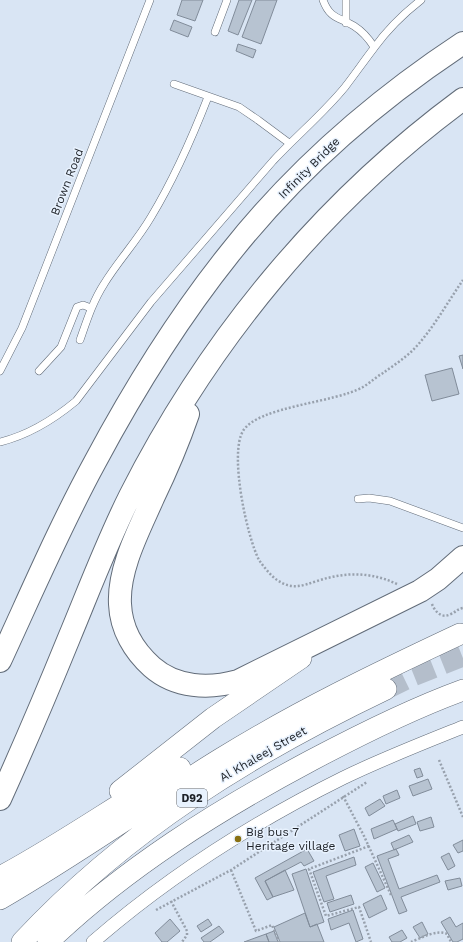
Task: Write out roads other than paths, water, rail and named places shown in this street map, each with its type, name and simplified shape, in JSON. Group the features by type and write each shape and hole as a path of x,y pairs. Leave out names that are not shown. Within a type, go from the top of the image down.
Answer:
{"highway":[{"name":"Infinity Bridge","path":"0,661 69,512 94,463 142,380 205,286 243,237 284,191 313,162 343,134 379,104 463,43"},
{"path":"0,799 48,690 111,537 152,455 202,374 226,338 280,269 340,204 404,145 463,99"},
{"path":"202,374 178,440 132,548 121,580 120,605 125,629 130,641 145,660 155,669 165,675 189,684 214,686 238,681 337,631 419,599 463,556"}],"main road":[{"path":"56,845 182,741 245,696 314,650 337,631"},
{"name":"Al Khaleej Street","path":"0,899 86,847 168,791 278,725 370,677 460,634"},
{"name":"Al Khaleej Street","path":"22,942 91,874 119,850 186,801 221,778 288,739 386,689"},
{"path":"48,942 78,915 133,872 176,841 227,809 294,770 343,744 419,708 463,690"},
{"name":"Al Khaleej Street","path":"0,877 25,864 137,793 205,754 258,728 324,700"}],"street":[{"path":"93,942 102,937 136,906 167,883 250,829 312,794 369,766 463,726"}],"lane":[{"name":"Brown Road","path":"0,371 22,328 150,0"},
{"path":"215,32 227,0"},
{"path":"323,0 327,9 332,15 338,20 361,32 369,39 374,47"},
{"path":"346,0 346,23"},
{"path":"0,442 27,433 44,424 61,414 76,401 151,302 260,175 289,143 311,124 341,92 374,47 399,18 420,0"},
{"path":"174,84 247,112 289,143"},
{"path":"80,340 91,308 103,285 133,244 176,171 192,138 208,97"},
{"path":"39,371 60,347 76,307 83,305 91,308"},
{"path":"358,499 369,498 390,501 463,528"}],"tunnel":[{"path":"386,689 413,676 463,656"}],"place":[{"name":"Big bus 7 Heritage village","path":"238,839"}]}
